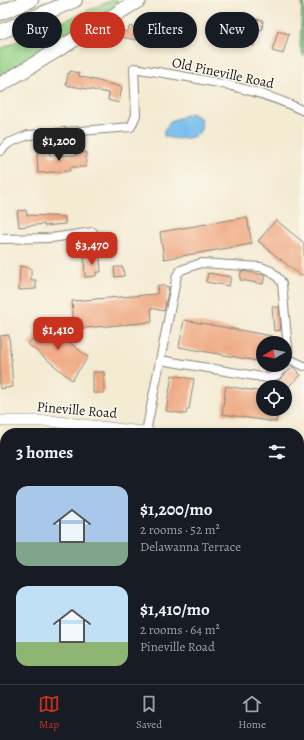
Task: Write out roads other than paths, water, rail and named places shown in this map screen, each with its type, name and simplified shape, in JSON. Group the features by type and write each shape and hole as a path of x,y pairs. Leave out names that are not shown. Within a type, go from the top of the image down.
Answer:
{"highway":[{"path":"0,13 31,0"},
{"path":"0,32 75,0"},
{"path":"0,86 139,0"}],"main road":[{"name":"Pineville Road","path":"0,421 50,421 107,428"}],"street":[{"name":"Old Pineville Road","path":"0,151 9,143 28,135 132,127 136,115 134,68 250,89 281,100 304,111"},
{"path":"0,239 51,238 93,232"},
{"path":"149,428 160,360 177,275 181,270 201,263 261,267 271,271 280,280 285,302 286,336"},
{"path":"160,360 268,378 276,375 278,372"},
{"path":"292,364 304,366"}],"water":[{"path":"191,113 201,119 201,128 199,133 190,138 178,139 164,136 164,130 171,121"}]}
